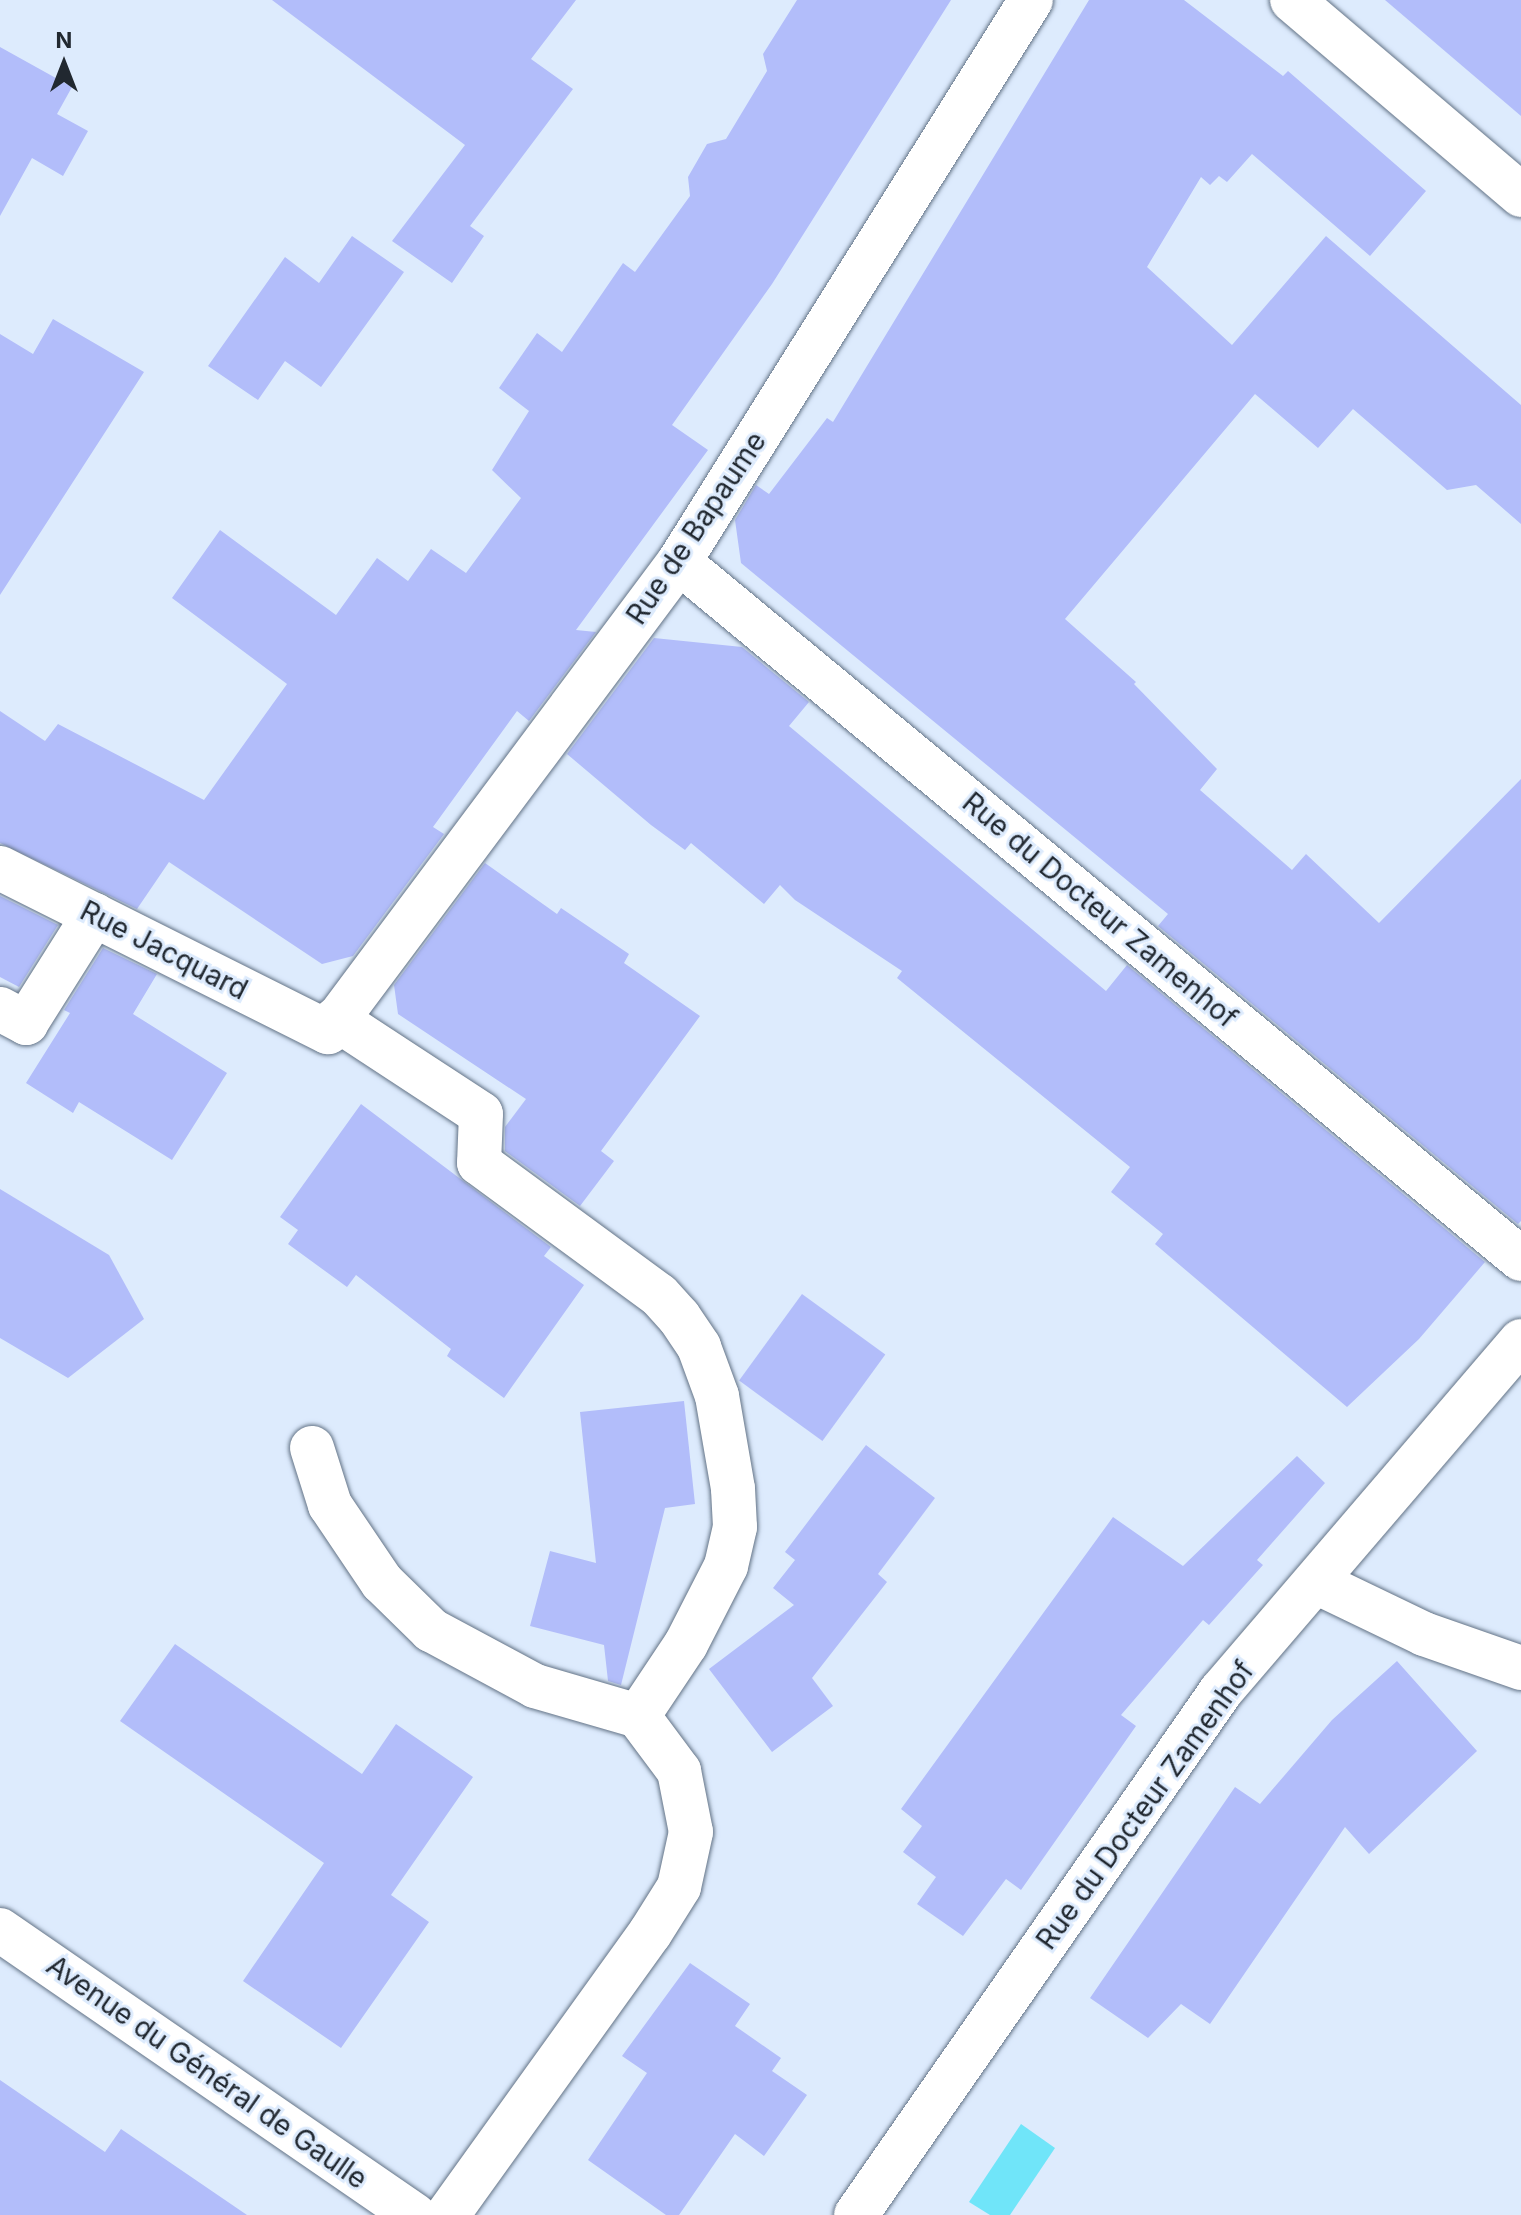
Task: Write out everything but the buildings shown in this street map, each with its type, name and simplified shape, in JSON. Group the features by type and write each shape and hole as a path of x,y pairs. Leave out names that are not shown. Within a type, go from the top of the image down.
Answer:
{"street":[{"name":"Rue de Bapaume","path":"332,1026 679,562 1031,0"},
{"path":"1292,0 1521,195"},
{"name":"Rue du Docteur Zamenhof","path":"679,562 1521,1259"},
{"name":"Rue Jacquard","path":"0,868 332,1026 481,1114 479,1163 659,1295 679,1317 699,1347 717,1396 728,1448 735,1527 726,1566 686,1644 638,1716"},
{"path":"0,1009 26,1023 94,915"},
{"name":"Rue du Docteur Zamenhof","path":"856,2215 1221,1691 1521,1341"},
{"path":"312,1448 330,1505 382,1582 431,1630 535,1686 638,1716 679,1771 691,1832 679,1887 650,1933 447,2215"},
{"path":"1316,1582 1424,1634 1521,1668"},
{"name":"Avenue du Général de Gaulle","path":"0,1930 414,2215"}],"water":[{"path":"1021,2124 1055,2148 1010,2215 990,2215 969,2202"}]}
